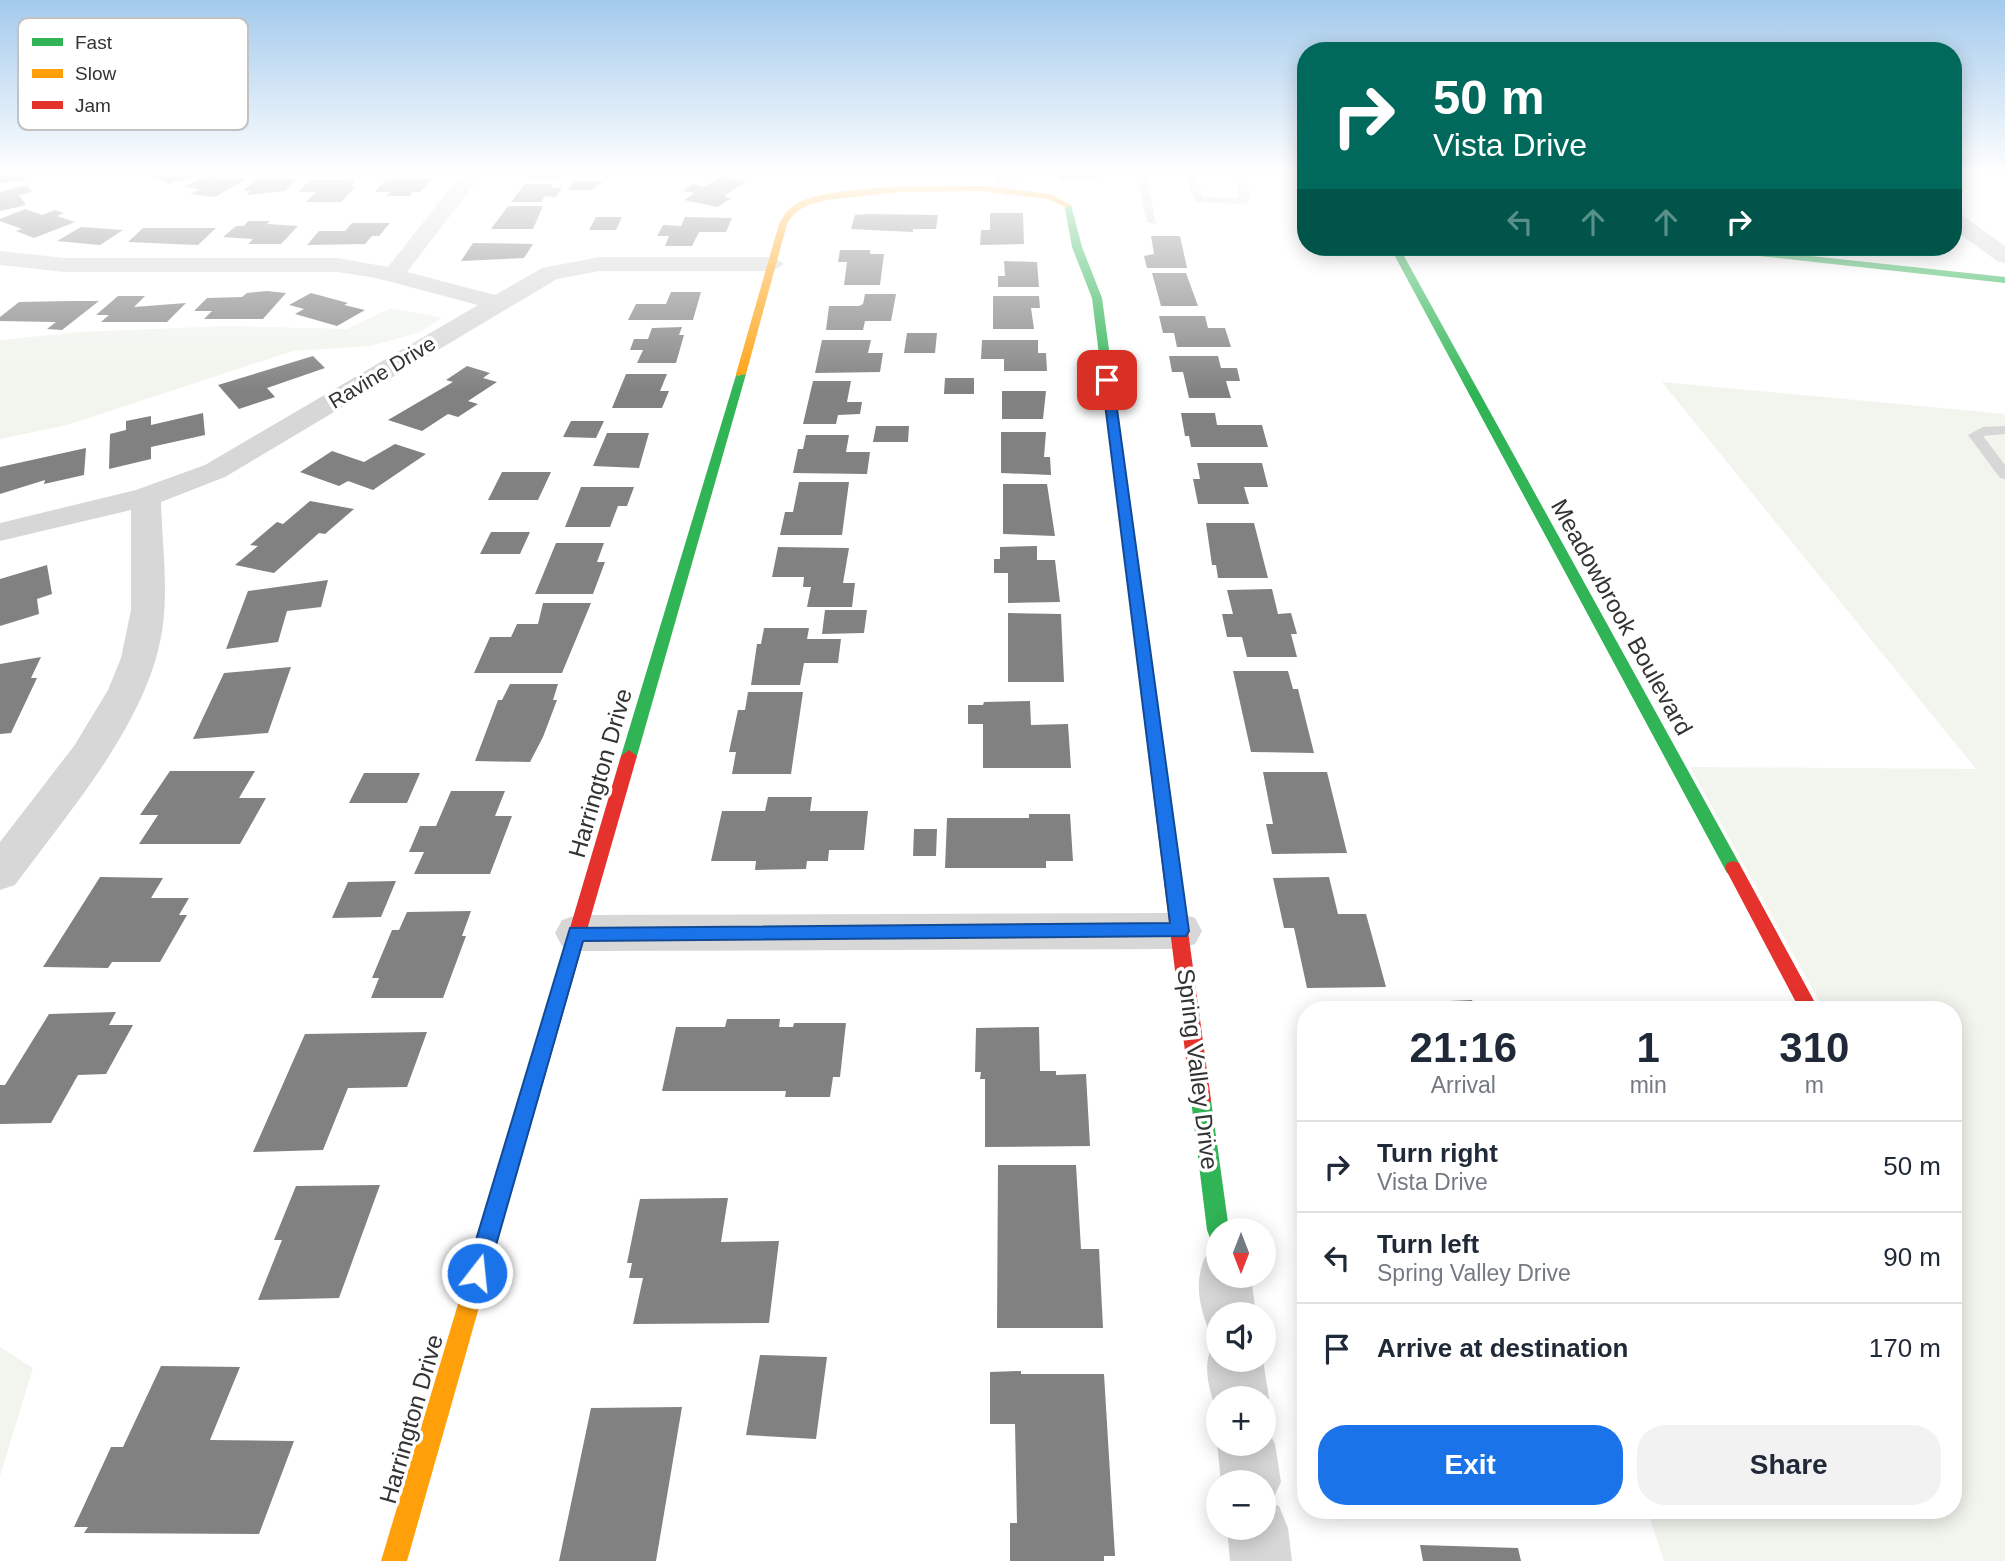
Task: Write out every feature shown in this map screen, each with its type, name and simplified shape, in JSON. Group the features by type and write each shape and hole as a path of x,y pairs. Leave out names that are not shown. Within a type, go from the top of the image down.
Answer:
{"street":[{"path":"393,275 416,246"},
{"name":"Harrington Drive","path":"394,1561 779,246"},
{"name":"Spring Valley Drive","path":"1077,246 1093,282 1217,1218"},
{"path":"1991,246 2005,256"},
{"name":"Meadowbrook Boulevard","path":"1399,256 1805,1001"},
{"path":"1787,256 2005,280"},
{"path":"0,258 65,265 338,265 393,275 497,303"},
{"name":"Ravine Drive","path":"0,532 146,497 215,471 550,273 580,265 773,264"},
{"path":"0,873 89,752 131,679 146,627 146,497"},
{"path":"577,933 1180,931"},
{"path":"1258,1540 1261,1561"}],"lane":[{"path":"2005,430 1983,431 1975,435 2005,475"}],"shaded area":[{"path":"391,308 442,318 418,333 370,346 293,351 67,425 0,439 0,340 79,332 227,326 347,329"},
{"path":"1662,382 2005,414 2005,1561 1664,1561 1650,1519 1962,1519 1962,1001 1819,1001 1690,767 1976,769"},
{"path":"0,1347 33,1368 0,1476"}],"building":[{"path":"471,246 532,246 524,258 461,261"},
{"path":"1153,246 1182,246 1187,268 1147,268 1144,256 1154,254"},
{"path":"840,250 870,250 870,254 884,254 880,285 844,285 847,262 838,262"},
{"path":"1004,261 1037,262 1039,287 998,287 998,276 1005,276"},
{"path":"1152,273 1186,273 1198,306 1161,306"},
{"path":"671,292 701,292 693,320 628,320 636,304 666,304"},
{"path":"247,293 286,293 263,319 204,319 212,311 194,311 207,298 242,297"},
{"path":"311,293 365,310 337,326 295,314 304,309 289,305"},
{"path":"865,294 896,294 891,321 865,321 863,330 826,330 829,306 859,306 863,304"},
{"path":"118,296 145,296 134,307 186,303 167,322 101,322 109,315 96,315"},
{"path":"993,296 1039,296 1040,308 1031,308 1034,329 993,329"},
{"path":"99,301 62,330 47,329 56,322 0,321 0,317 19,302"},
{"path":"1159,316 1205,316 1208,328 1225,328 1231,347 1177,347 1174,333 1163,333"},
{"path":"682,327 679,335 684,335 676,363 637,363 643,350 630,350 634,339 648,339 652,328"},
{"path":"907,333 937,333 935,353 904,353"},
{"path":"822,340 871,340 868,353 883,353 880,372 815,373"},
{"path":"982,340 1038,340 1038,353 1046,353 1047,371 1004,371 1004,359 981,359"},
{"path":"313,356 325,368 267,388 275,397 239,409 218,385"},
{"path":"1169,356 1218,356 1221,368 1237,368 1240,381 1226,381 1231,398 1189,398 1183,372 1172,372"},
{"path":"467,366 490,373 483,378 497,382 468,401 478,404 458,417 448,414 422,431 388,420 453,382 446,380"},
{"path":"626,374 667,374 660,391 669,391 662,408 612,408"},
{"path":"945,378 974,378 974,394 944,394"},
{"path":"813,381 851,381 847,402 862,402 860,414 838,415 836,424 803,424"},
{"path":"1002,391 1046,391 1043,419 1002,419"},
{"path":"203,413 205,435 151,447 151,459 109,469 110,434 126,430 126,421 151,416 151,425"},
{"path":"1181,413 1215,413 1217,425 1262,425 1268,447 1191,447 1189,436 1185,436"},
{"path":"571,421 604,421 596,438 563,437"},
{"path":"876,426 909,426 908,442 873,442"},
{"path":"1001,432 1046,432 1044,457 1050,457 1051,475 1001,473"},
{"path":"607,433 649,433 639,468 593,466"},
{"path":"806,435 849,435 846,452 870,452 867,474 793,473 798,449 803,449"},
{"path":"395,444 426,454 373,490 348,481 339,486 300,472 332,451 364,462"},
{"path":"86,448 84,475 44,484 45,480 0,494 0,467"},
{"path":"1197,463 1262,463 1268,487 1244,487 1249,504 1198,504 1193,479 1200,479"},
{"path":"502,472 551,472 538,500 488,500"},
{"path":"799,482 849,482 842,535 780,535 785,512 793,512"},
{"path":"1003,484 1047,484 1055,536 1003,534"},
{"path":"581,487 634,487 627,506 618,506 610,527 565,527"},
{"path":"310,501 354,509 325,534 319,533 274,573 235,565 258,546 250,545 277,522 283,524"},
{"path":"1206,523 1254,523 1268,578 1218,578 1216,565 1212,565"},
{"path":"491,532 530,532 520,554 480,554"},
{"path":"556,543 604,543 597,562 605,562 593,594 535,594"},
{"path":"1037,546 1037,560 1055,560 1060,602 1008,603 1008,573 994,573 994,559 1000,559 1000,547"},
{"path":"778,547 849,548 843,583 855,583 852,607 807,607 811,587 803,587 804,577 772,577"},
{"path":"47,565 52,594 37,599 39,614 0,626 0,579"},
{"path":"328,580 321,607 287,611 278,642 226,649 248,591"},
{"path":"1272,589 1278,614 1291,613 1297,634 1291,634 1297,657 1247,657 1242,637 1227,637 1222,614 1233,614 1227,590"},
{"path":"543,603 591,603 562,673 474,673 490,637 511,637 517,624 538,624"},
{"path":"825,610 867,610 864,633 822,634"},
{"path":"1008,613 1061,614 1064,682 1008,682"},
{"path":"764,628 809,628 807,639 841,639 838,663 804,663 800,685 751,685 757,644 761,644"},
{"path":"41,657 31,678 37,678 11,733 0,734 0,664"},
{"path":"291,667 268,733 193,739 224,673"},
{"path":"1233,671 1288,671 1293,689 1298,689 1314,753 1251,752"},
{"path":"510,684 558,684 553,700 557,700 543,737 530,762 475,761 498,700 502,700"},
{"path":"748,692 803,692 791,774 732,774 736,752 729,752 738,710 745,710"},
{"path":"1030,701 1031,725 1068,724 1071,768 983,768 983,724 968,724 968,705"},
{"path":"170,771 255,771 239,798 266,798 240,844 139,844 158,815 140,815"},
{"path":"1263,772 1327,772 1347,853 1272,854 1266,824 1273,824"},
{"path":"364,773 420,773 407,803 349,803"},
{"path":"451,791 505,791 495,816 512,816 490,874 414,874 424,852 409,852 420,826 436,826"},
{"path":"768,797 812,797 810,811 868,811 864,850 829,850 828,861 807,861 806,869 755,870 756,861 711,861 722,811 765,811"},
{"path":"1029,814 1070,814 1073,861 1046,861 1046,868 945,868 947,818 1029,818"},
{"path":"914,829 937,829 936,856 913,856"},
{"path":"100,877 163,878 151,898 189,898 179,915 187,915 160,962 112,962 108,968 43,967"},
{"path":"1329,877 1338,914 1366,914 1386,987 1307,988 1294,928 1284,928 1273,878"},
{"path":"396,881 381,917 332,918 348,882"},
{"path":"471,911 462,936 466,936 443,998 371,998 379,978 372,978 392,930 399,930 407,912"},
{"path":"116,1012 109,1025 133,1025 106,1074 78,1075 51,1123 0,1124 0,1085 5,1085 49,1014"},
{"path":"727,1019 780,1019 779,1027 793,1027 794,1023 846,1023 840,1077 833,1077 830,1097 785,1097 786,1091 662,1091 676,1027 725,1027"},
{"path":"1039,1027 1040,1071 1056,1071 1056,1075 1086,1074 1090,1146 985,1147 985,1079 980,1079 981,1072 975,1072 976,1028"},
{"path":"427,1032 407,1087 348,1088 323,1150 253,1152 305,1034"},
{"path":"998,1165 1076,1165 1081,1249 1099,1249 1103,1328 997,1328"},
{"path":"380,1185 339,1298 258,1300 282,1240 274,1240 296,1186"},
{"path":"728,1198 721,1242 779,1241 769,1323 633,1324 643,1278 629,1278 632,1263 627,1263 640,1199"},
{"path":"760,1355 827,1357 816,1439 746,1435"},
{"path":"161,1366 240,1367 210,1440 294,1441 259,1534 84,1533 88,1527 74,1527 111,1447 123,1447"},
{"path":"1021,1371 1021,1374 1104,1374 1115,1556 1104,1556 1104,1561 1010,1561 1010,1523 1017,1523 1015,1424 990,1424 990,1372"},
{"path":"682,1407 656,1561 559,1561 591,1408"},
{"path":"1420,1545 1518,1548 1521,1561 1423,1561"}],"traffic: fast":[{"path":"1077,246 1097,298 1140,630"},
{"path":"1399,256 1733,868"},
{"path":"1787,256 2005,280"},
{"path":"629,756 741,374"},
{"path":"1201,1100 1216,1218"}],"traffic: slow":[{"path":"741,374 777,246"},
{"path":"394,1561 504,1184"}],"traffic: jam":[{"path":"1140,630 1201,1100"},
{"path":"504,1184 629,756"},
{"path":"1733,868 1805,1001"}],"route":[{"path":"477,1273 577,933 1180,931 1107,380"}]}
